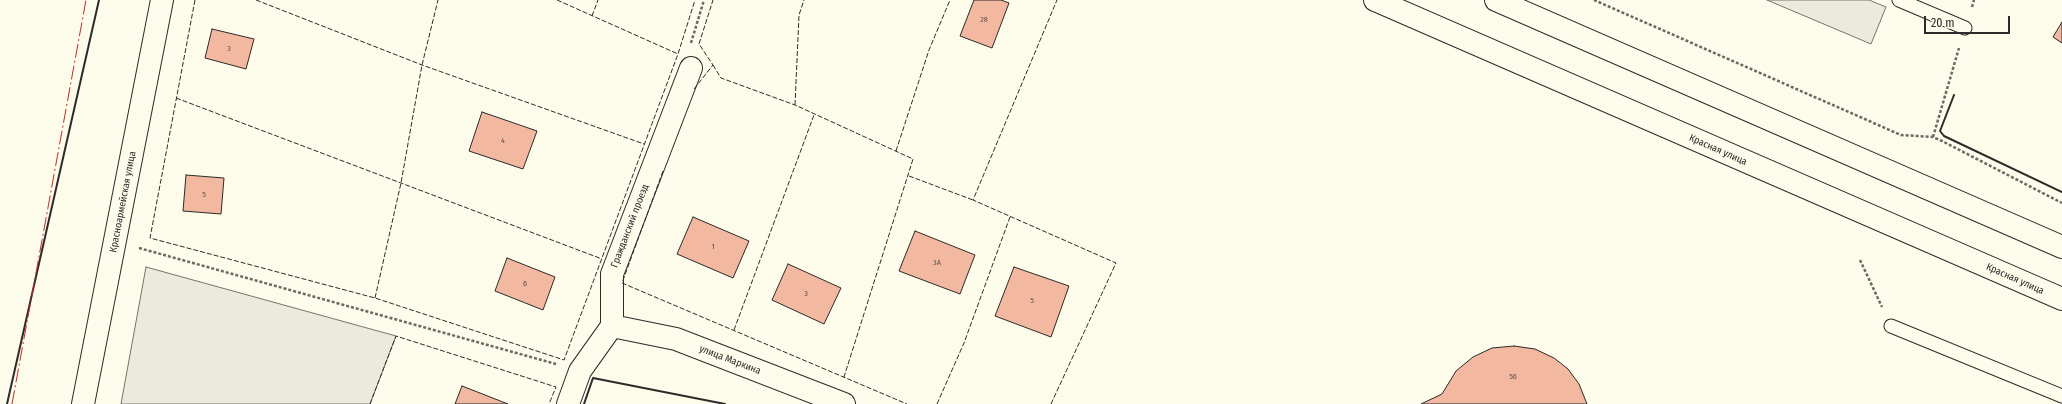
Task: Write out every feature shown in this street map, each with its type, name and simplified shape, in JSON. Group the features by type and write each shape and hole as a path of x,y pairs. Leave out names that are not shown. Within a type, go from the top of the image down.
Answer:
{"main road":[{"name":"Красноармейская улица","path":"83,404 162,0"},
{"name":"Красная улица","path":"1375,0 2062,299"},
{"path":"1496,0 2062,247"},
{"name":"Гражданский проезд","path":"612,326 612,274 691,68"},
{"path":"568,404 580,371 612,326"},
{"name":"улица Маркина","path":"612,326 676,339 844,404"}],"lane":[{"path":"1898,0 1965,28"},
{"path":"1891,326 2062,396"}],"path":[{"path":"691,68 689,49 704,0"},
{"path":"1594,0 1901,135 1933,137 2062,203"},
{"path":"1933,137 1974,0"},
{"path":"115,241 580,371"},
{"path":"1860,260 1891,326"}],"shaded area":[{"path":"1767,0 1869,0 1886,7 1871,44"},
{"path":"146,267 396,336 370,404 121,404"}],"building":[{"path":"974,0 1001,0 1009,3 992,48 960,36"},
{"path":"2062,22 2062,43 2053,37"},
{"path":"212,29 254,39 246,69 205,58"},
{"path":"482,112 537,131 523,169 469,151"},
{"path":"186,175 224,178 221,214 183,211"},
{"path":"693,217 749,241 733,278 677,254"},
{"path":"915,231 975,255 960,294 899,271"},
{"path":"507,258 555,277 543,310 495,291"},
{"path":"788,264 841,288 824,324 772,300"},
{"path":"1014,267 1069,286 1051,337 995,316"},
{"path":"1514,346 1535,349 1554,358 1568,369 1579,384 1587,404 1421,404 1442,394 1456,371 1473,357 1492,348"},
{"path":"462,386 508,404 455,404"}],"fence":[{"path":"195,0 150,238 375,298 564,360 678,54 695,0"},
{"path":"256,0 422,65 644,144"},
{"path":"375,298 401,183 422,65 438,0"},
{"path":"557,0 678,54"},
{"path":"592,16 598,0"},
{"path":"694,89 713,65 699,44 713,0"},
{"path":"795,105 799,15 804,0"},
{"path":"896,151 929,50 950,0"},
{"path":"1051,404 1116,263 973,200 1057,0"},
{"path":"713,65 721,78 795,105 913,159 844,377"},
{"path":"176,98 602,259"},
{"path":"734,330 814,115"},
{"path":"663,171 622,283 907,404"},
{"path":"909,176 973,200"},
{"path":"937,404 964,343 1010,217"},
{"path":"370,404 396,336 556,387 549,404"}],"wall":[{"path":"7,404 99,0"},
{"path":"1954,95 1940,131 1944,136 2062,192"},
{"path":"584,404 593,378 725,404"}],"power":[{"path":"12,404 86,0"}]}
